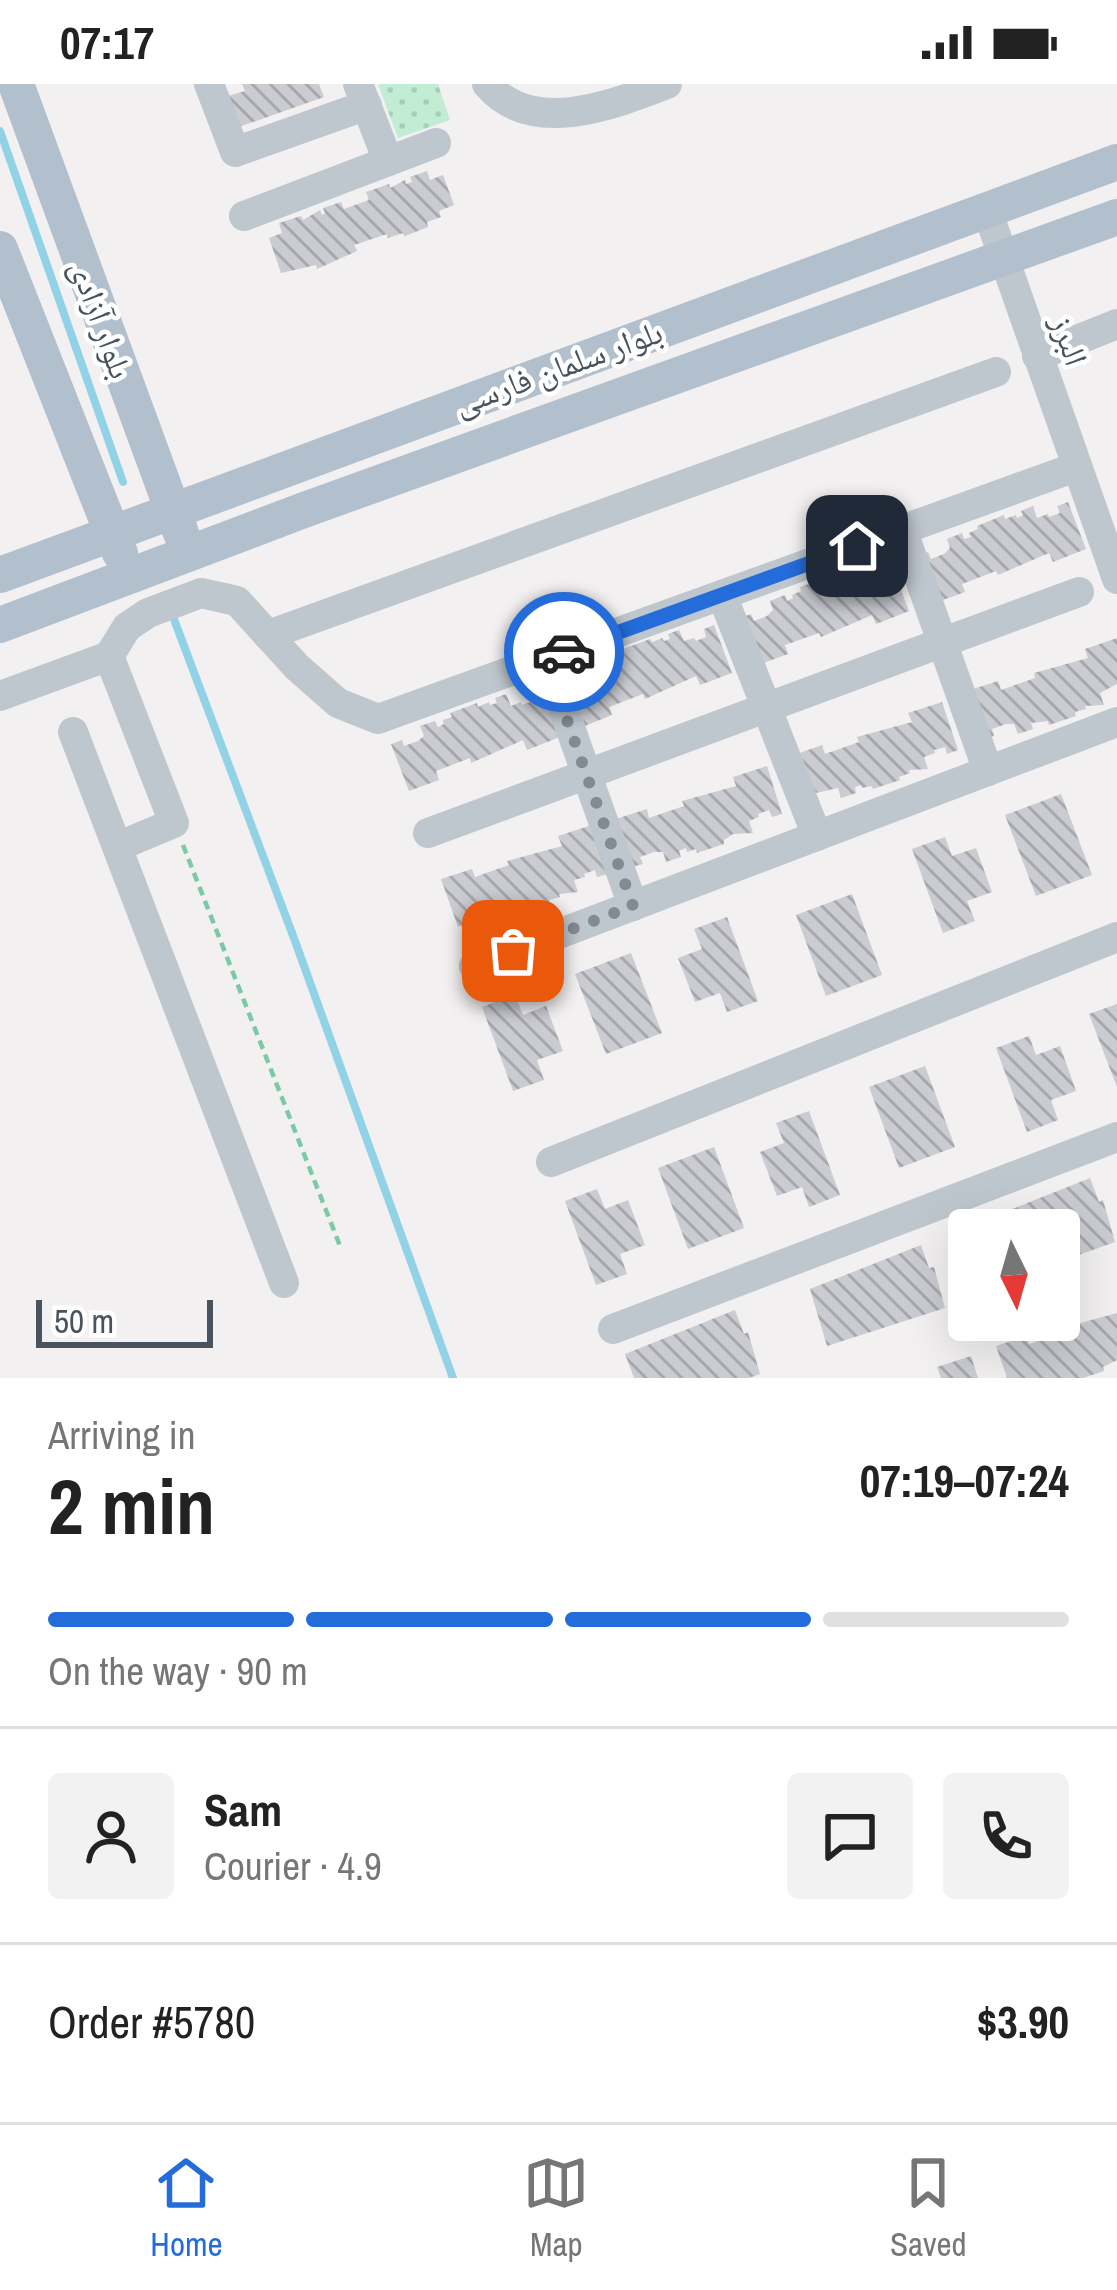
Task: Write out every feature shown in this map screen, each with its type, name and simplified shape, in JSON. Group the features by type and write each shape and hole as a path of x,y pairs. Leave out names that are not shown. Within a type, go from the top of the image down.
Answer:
{"main road":[{"name":"بلوار آزادی","path":"16,84 190,553"},
{"name":"بلوار سلمان فارسی","path":"4,574 285,466 1117,162"},
{"name":"بلوار سلمان فارسی","path":"12,621 304,510 1117,217"},
{"name":"بلوار آزادی","path":"0,249 130,577"},
{"path":"285,466 304,510"},
{"path":"4,574 12,621"}],"street":[{"path":"209,84 235,152 363,95 388,161"},
{"path":"487,84 501,100 547,113 611,106 667,84"},
{"path":"244,216 436,143"},
{"name":"البرز","path":"987,210 1076,467 1105,513 1117,579"},
{"path":"1037,356 1117,324"},
{"path":"268,635 996,372"},
{"path":"0,696 109,656 127,627 148,613 201,593 237,601 338,703 378,719 1076,467"},
{"path":"902,530 988,771"},
{"path":"428,832 1079,592"},
{"path":"722,595 817,836"},
{"path":"109,656 174,824 119,846"},
{"path":"545,658 633,906"},
{"path":"474,966 1117,722"},
{"path":"73,732 284,1283"},
{"path":"551,1162 1117,938"},
{"path":"613,1329 1117,1137"}],"path":[{"path":"174,824 340,1246"}],"green space":[{"path":"378,84 438,84 450,120 398,138"}],"building":[{"path":"242,84 319,84 324,97 236,128 225,97 245,91"},
{"path":"427,171 430,180 443,175 454,205 439,211 441,217 427,222 428,227 354,245 357,251 317,269 316,265 281,273 269,238 282,233 279,223 301,216 303,220 320,210 322,215 323,208 341,202 344,209 369,200 366,192 412,182 410,177"},
{"path":"1068,502 1086,549 1053,562 1049,553 998,575 996,571 962,584 965,592 935,603 917,556 928,552 931,559 944,554 950,548 947,539 962,533 964,539 971,537 969,533 977,526 1004,515 1005,519 1017,518 1033,506 1037,518 1049,517 1060,513 1057,506"},
{"path":"891,564 909,611 876,624 872,615 821,637 819,633 785,645 788,654 758,665 740,618 751,614 754,621 767,616 773,610 770,601 785,595 787,601 800,587 827,577 828,581 840,579 856,568 860,580 872,579 883,575 880,568"},
{"path":"714,625 732,673 700,685 696,676 645,699 643,694 609,707 612,715 582,727 564,679 575,676 577,682 591,677 597,672 593,662 609,657 611,662 617,660 623,649 650,639 670,639 668,634 679,630 684,641 696,641 706,637 704,629"},
{"path":"1117,638 1117,684 1100,693 1104,705 1085,706 1076,716 1049,725 1048,721 1031,723 1033,729 1018,734 1014,724 1006,724 992,729 994,736 984,739 967,691 998,681 1001,690 1035,678 1034,673 1088,658 1085,649"},
{"path":"541,689 560,737 527,750 523,740 471,763 470,758 436,771 439,780 409,791 391,744 418,741 424,736 420,726 435,721 438,727 452,717 450,713 477,703 478,707 497,703 495,698 506,694 511,706 522,705 533,701 530,694"},
{"path":"942,702 958,750 947,754 945,747 934,750 924,757 928,769 909,770 900,780 873,789 861,785 855,787 856,793 841,798 838,788 816,793 791,756 822,745 825,754 859,742 857,737 912,722 908,713"},
{"path":"767,766 782,814 772,817 769,810 758,814 749,821 753,833 733,834 724,844 697,853 686,848 679,851 681,857 666,862 663,852 654,852 640,857 643,864 632,867 616,819 647,809 649,818 684,806 682,801 736,786 733,777"},
{"path":"1061,794 1092,875 1036,896 1005,815"},
{"path":"592,825 608,874 597,877 595,870 584,874 574,880 578,892 559,894 550,904 522,913 521,909 504,910 506,917 491,922 488,912 480,912 466,916 468,923 458,927 441,879 472,869 475,877 509,865 507,861 562,846 558,836"},
{"path":"945,837 952,856 976,848 992,892 967,901 975,921 943,933 912,849"},
{"path":"852,894 882,975 826,996 796,915"},
{"path":"727,917 758,1001 727,1012 720,993 695,1002 678,958 702,949 694,929"},
{"path":"631,953 662,1033 606,1054 575,974"},
{"path":"515,995 523,1015 546,1006 563,1051 537,1060 544,1080 513,1091 482,1007"},
{"path":"1117,1004 1117,1087 1089,1014"},
{"path":"1029,1036 1036,1055 1060,1046 1076,1091 1051,1100 1058,1120 1027,1132 996,1048"},
{"path":"925,1066 955,1147 899,1168 869,1087"},
{"path":"809,1111 840,1195 809,1207 802,1187 777,1196 760,1152 784,1143 776,1123"},
{"path":"714,1147 744,1228 688,1249 658,1168"},
{"path":"1090,1178 1099,1202 1103,1200 1115,1242 1080,1254 1080,1209 1012,1209"},
{"path":"597,1189 605,1209 628,1200 645,1245 620,1254 627,1274 596,1285 565,1201"},
{"path":"921,1245 929,1268 934,1267 945,1308 827,1346 810,1289"},
{"path":"735,1310 744,1334 748,1332 760,1374 749,1378 634,1378 625,1354"},
{"path":"1117,1313 1117,1360 1103,1367 1104,1371 1083,1378 1007,1378 996,1346 1011,1341 1080,1341 1080,1323"},
{"path":"971,1356 978,1378 941,1378 937,1367"}],"waterway":[{"path":"0,131 123,482"},
{"path":"172,614 453,1378"}],"way so far":[{"path":"513,951 633,906 545,658 564,652"}],"route":[{"path":"564,652 857,546"}]}
